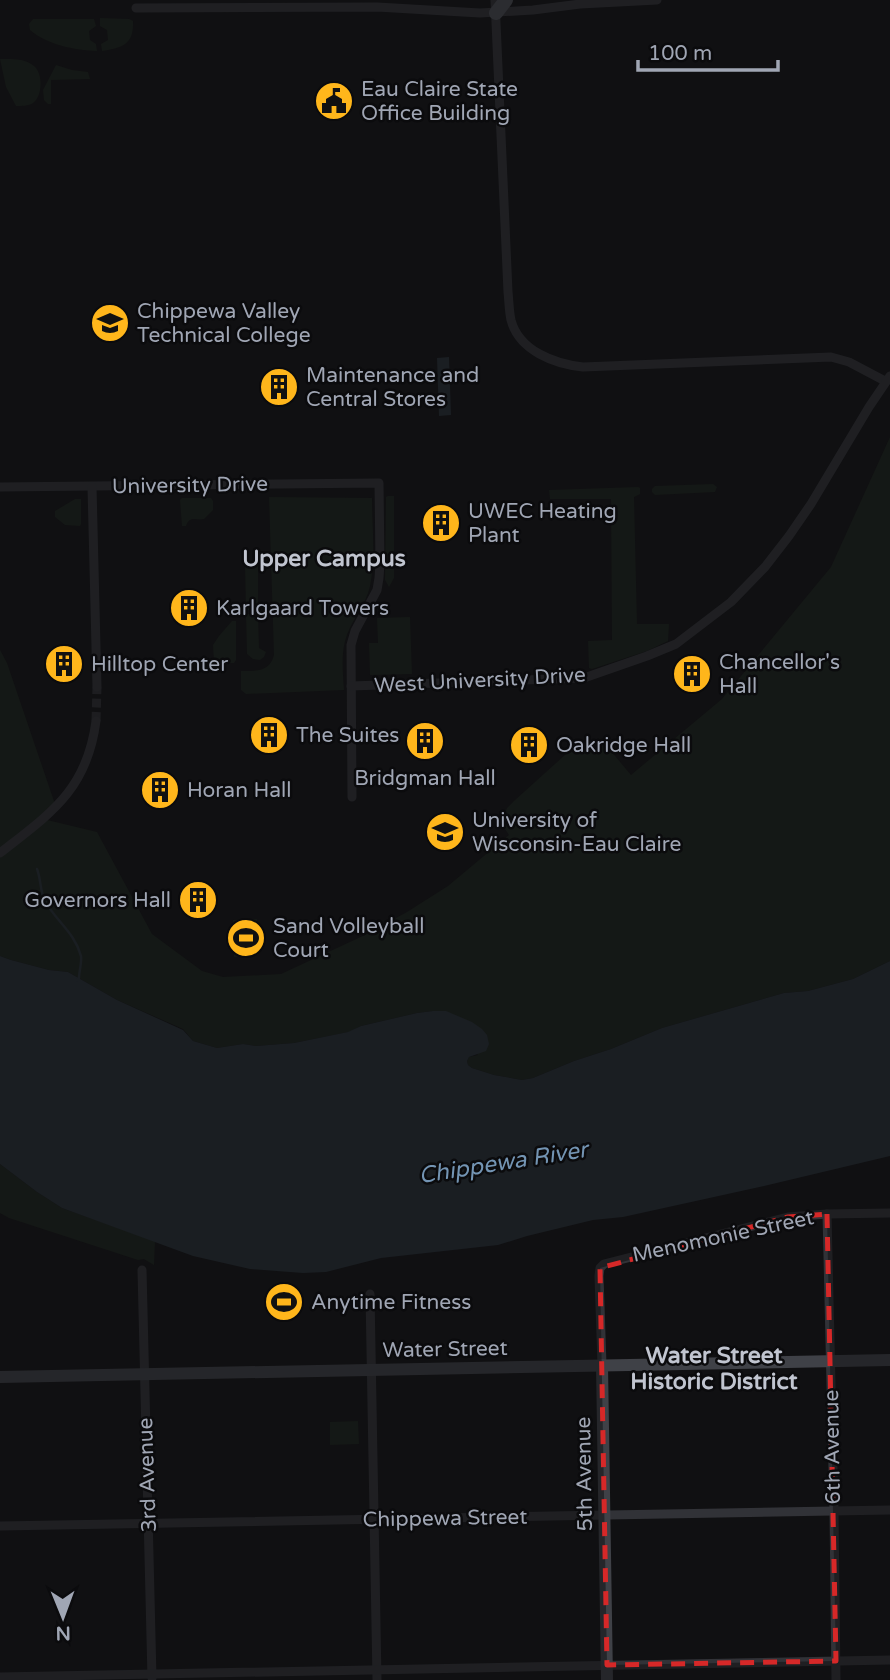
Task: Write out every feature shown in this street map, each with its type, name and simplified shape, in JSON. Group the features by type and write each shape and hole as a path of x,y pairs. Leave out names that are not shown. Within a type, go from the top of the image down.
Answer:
{"main road":[{"path":"496,6 506,0"},
{"name":"Water Street","path":"0,1377 890,1360"},
{"name":"5th Avenue","path":"602,1366 607,1680"}],"street":[{"path":"136,8 377,8 473,13 496,6 657,0"},
{"path":"496,6 508,292 512,323 524,343 563,365 831,357 888,378"},
{"name":"West University Drive","path":"379,483 379,578 377,590 358,625 351,645 351,686 584,678 676,644 731,602 765,567 789,536 888,378"},
{"name":"University Drive","path":"0,487 379,483"},
{"path":"92,487 97,687"},
{"path":"351,686 352,797"},
{"path":"0,853 43,819 72,789 91,750 96,721"},
{"name":"Menomonie Street","path":"600,1268 611,1261 788,1217 890,1213"},
{"name":"6th Avenue","path":"827,1214 836,1680"},
{"name":"5th Avenue","path":"600,1268 602,1366"},
{"name":"3rd Avenue","path":"142,1270 152,1677"},
{"path":"370,1294 377,1680"},
{"name":"Chippewa Street","path":"0,1526 890,1510"},
{"path":"0,1677 152,1677 377,1669 890,1660"}],"highlighted area":[{"path":"827,1214 836,1661 607,1665 600,1268 788,1217"}],"shaded area":[{"path":"100,18 133,21 132,35 126,44 102,51 101,44 108,40 107,30 100,26"},
{"path":"33,19 94,19 96,26 89,31 90,40 96,44 97,51 70,48 37,35 30,30 29,24"},
{"path":"0,59 22,60 37,69 40,90 33,103 16,106 6,87"},
{"path":"56,65 88,72 90,79 51,80 51,104 48,104 44,100 43,90"},
{"path":"890,437 890,961 853,979 808,991 784,993 662,1028 522,1080 494,1075 468,1065 469,1057 478,1055 433,1011 294,1043 256,1046 243,1044 217,1048 193,1041 183,1029 117,1000 68,972 49,970 0,956 0,650 7,663 56,807 43,819 97,832 152,934 202,971 223,977 281,974 365,935 448,886 509,835 501,823 507,808 576,745 582,752 600,738 631,775 722,699 831,567"},
{"path":"713,484 717,487 715,492 655,495 652,492 655,486"},
{"path":"638,487 640,494 634,497 637,624 669,624 668,641 647,651 592,669 589,668 588,641 612,640 611,499 550,499 549,490"},
{"path":"388,496 394,496 394,578 389,587 385,580"},
{"path":"269,497 372,498 372,575 368,593 345,641 344,690 246,694 241,690 241,671 266,668 274,655"},
{"path":"182,498 211,498 213,510 204,519 191,519 186,526 182,526"},
{"path":"75,499 81,499 81,524 65,525 55,517 55,511"},
{"path":"258,563 258,610 246,610 245,564"},
{"path":"246,614 258,614 259,648 266,652 260,660 247,654"},
{"path":"410,617 412,674 370,675 369,643 378,643 377,618"},
{"path":"232,621 236,621 236,660 234,663 214,663 213,645"},
{"name":"Sand Volleyball Court","path":"257,919 258,955 234,957 233,920"},
{"path":"0,1164 62,1208 155,1241 154,1265 144,1259 138,1260 0,1213"},
{"path":"358,1421 359,1444 330,1445 330,1422"}],"water":[{"path":"449,357 451,415 439,416 437,358"},
{"name":"Chippewa River","path":"0,956 49,970 68,972 117,1000 183,1030 193,1041 217,1048 243,1044 256,1046 294,1043 348,1032 361,1026 417,1013 446,1011 472,1022 487,1035 489,1044 486,1051 469,1057 468,1065 494,1075 522,1080 662,1028 784,993 808,991 853,979 890,961 890,1156 623,1217 593,1220 498,1245 381,1258 326,1272 250,1269 193,1256 62,1208 0,1164"}],"waterway":[{"path":"37,869 45,901 70,934 81,956 77,980"}],"tunnel":[{"path":"96,721 97,687"}],"place":[{"name":"Eau Claire State Office Building","path":"334,101"},
{"name":"Chippewa Valley Technical College","path":"110,323"},
{"name":"Maintenance and Central Stores","path":"279,387"},
{"name":"UWEC Heating Plant","path":"441,523"},
{"name":"Karlgaard Towers","path":"189,608"},
{"name":"Hilltop Center","path":"64,664"},
{"name":"Chancellor's Hall","path":"692,674"},
{"name":"The Suites","path":"269,735"},
{"name":"Bridgman Hall","path":"425,741"},
{"name":"Oakridge Hall","path":"529,745"},
{"name":"Horan Hall","path":"160,790"},
{"name":"University of Wisconsin-Eau Claire","path":"445,832"},
{"name":"Governors Hall","path":"198,900"},
{"name":"Sand Volleyball Court","path":"246,938"},
{"name":"Anytime Fitness","path":"284,1302"}],"district":[{"name":"Upper Campus","path":"324,558"},
{"name":"Water Street Historic District","path":"714,1368"}]}
